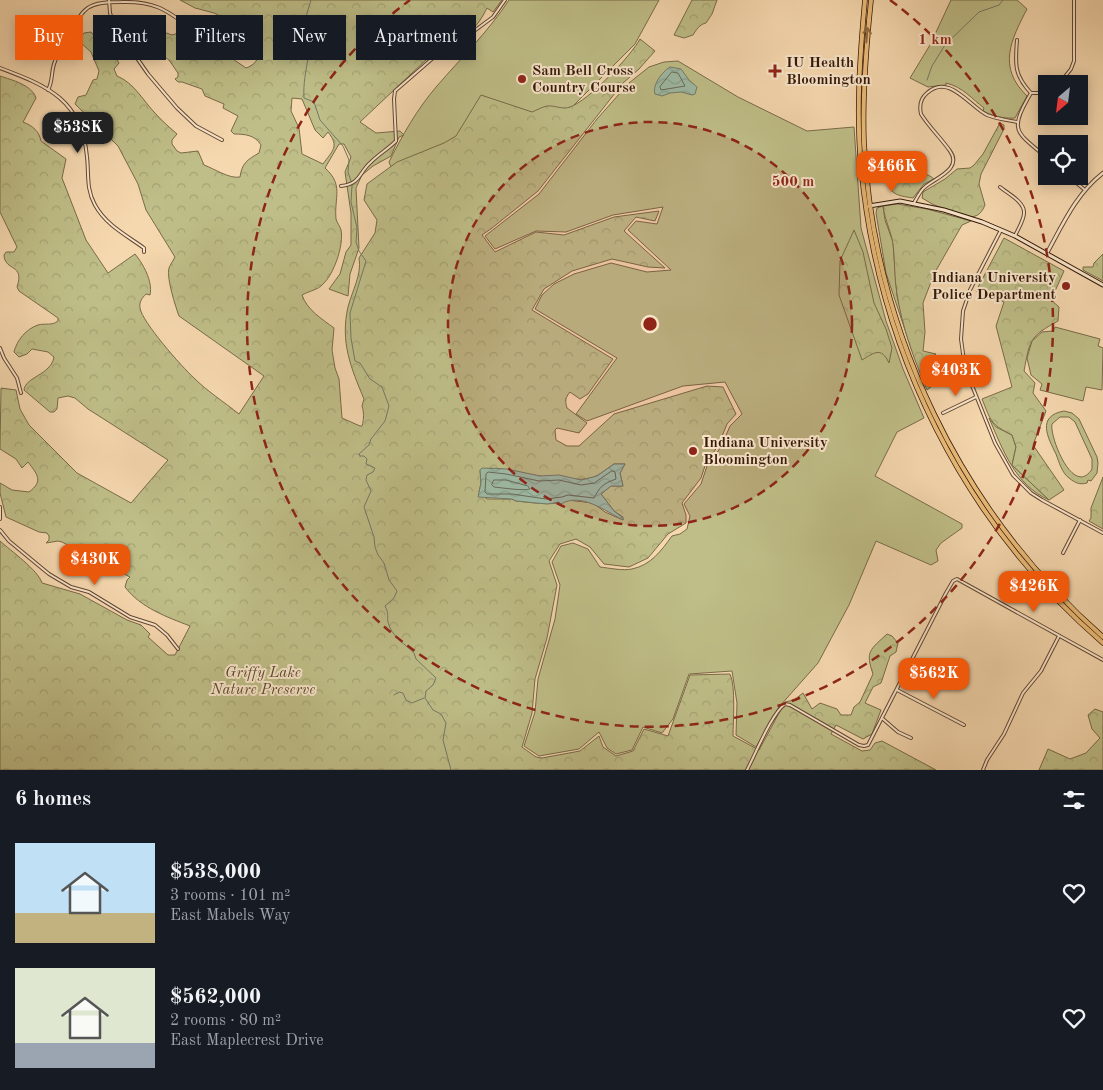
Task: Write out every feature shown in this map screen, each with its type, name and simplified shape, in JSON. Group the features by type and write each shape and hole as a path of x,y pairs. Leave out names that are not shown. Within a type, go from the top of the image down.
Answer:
{"highway":[{"path":"864,0 860,45 859,118 861,165 880,259 893,309 912,364 932,417 963,478 1002,535 1055,597 1103,643"},
{"path":"868,206 864,143 864,105 865,67 871,0"},
{"path":"932,417 971,482 1012,540 1056,592 1103,637"}],"main road":[{"path":"868,206 895,201 913,203 964,216 1015,236 1103,285"}],"street":[{"path":"341,186 354,182 371,162 396,141 395,91 448,45 462,40 493,17 505,0"},
{"path":"1066,75 1074,61 1074,0"},
{"path":"48,90 52,83 54,65 78,17 91,6 109,1 149,4 176,17"},
{"path":"109,1 112,20 117,30 159,88 191,122 222,140"},
{"path":"1017,40 1015,63 1023,85 1031,93 1038,93"},
{"path":"0,68 48,90 66,103 78,120 87,154 88,188 95,205 108,222 144,248 144,252"},
{"path":"913,203 923,188 950,169 953,160 950,151 924,119 920,111 922,98 934,88 946,87 956,91 984,114 1017,122"},
{"path":"1031,93 1020,112 1017,122 1022,137 1038,151"},
{"path":"1047,254 1069,212 1085,190 1103,173"},
{"path":"1079,185 1085,190"},
{"path":"1000,187 1015,198 1024,208 1025,213 1015,236"},
{"path":"1001,230 972,285 963,312 961,333 965,368 995,443 1013,475 1031,493 1103,533"},
{"path":"0,348 5,361 17,378 21,393"},
{"path":"943,413 976,397"},
{"path":"0,507 0,519"},
{"path":"1063,553 1080,520"},
{"path":"0,530 9,541 49,574 71,587 89,592 130,617 155,626 166,634 178,648"},
{"path":"746,770 774,718 785,704 863,746 867,746 883,720 952,581 957,579 1103,660"},
{"path":"983,770 987,760 1004,734 1023,693 1041,671 1059,636"},
{"path":"897,690 964,725"},
{"path":"883,720 898,732 910,738"}],"green space":[{"name":"Griffy Lake Nature Preserve","path":"180,0 502,0 493,12 487,8 476,25 476,15 356,15 356,60 426,60 360,122 376,133 400,131 404,135 399,137 391,156 362,175 356,188 359,248 350,274 348,296 329,289 340,274 346,252 351,245 351,213 345,172 351,157 344,144 339,144 325,168 331,174 336,186 336,219 342,236 340,251 331,273 321,286 302,295 311,310 334,328 332,350 339,379 342,418 360,426 362,426 363,421 362,406 364,399 351,365 345,332 348,307 359,271 359,258 375,233 377,220 364,200 367,184 397,162 444,143 456,136 481,95 532,112 547,106 567,108 578,103 598,87 628,56 640,39 655,51 623,83 538,191 482,235 495,252 536,232 564,235 614,217 659,211 655,221 636,217 624,231 665,268 648,267 612,259 572,271 544,289 532,310 613,359 588,394 580,399 570,392 568,394 566,400 567,408 587,423 579,433 557,428 555,430 556,440 567,446 579,446 614,414 707,386 723,387 736,414 727,424 718,446 706,463 701,478 682,503 686,515 686,523 668,534 648,558 629,567 604,564 590,547 576,539 560,544 549,561 557,585 547,638 535,679 532,713 522,747 536,757 542,758 580,751 599,736 603,747 616,756 633,751 644,729 668,736 690,675 730,674 734,695 733,736 759,750 785,702 794,700 803,693 812,709 820,703 837,709 841,715 851,715 854,707 860,702 873,674 869,655 873,648 887,634 892,636 898,643 896,652 890,656 881,683 873,687 865,703 881,710 872,734 863,739 836,725 831,734 862,751 870,750 875,743 882,741 936,770 0,770 0,541 35,572 42,583 80,594 127,620 141,625 150,634 148,637 168,655 175,655 190,626 155,611 139,601 125,587 130,577 62,542 46,543 49,540 47,533 39,532 6,517 0,493 0,483 12,490 29,492 34,488 38,477 28,462 22,468 16,459 0,449 1,388 16,390 20,409 29,425 77,473 131,503 168,460 88,409 75,398 68,396 58,398 57,409 54,412 50,412 24,390 29,382 48,368 54,357 48,352 32,349 27,354 19,357 14,352 17,343 30,329 38,325 56,323 58,318 19,291 17,287 19,279 17,271 5,260 4,255 6,252 14,252 17,247 0,212 0,76 26,86 34,93 36,98 23,122 35,129 41,141 66,159 62,178 86,240 108,273 135,254 149,279 151,290 150,295 146,294 141,300 140,308 142,315 163,344 188,372 239,414 264,376 179,316 168,272 175,257 146,210 138,184 118,146 75,104 78,97 86,95 93,80 97,79 99,71 94,60 117,60 119,63 114,69 117,76 133,87 157,115 177,134 172,140 172,144 177,151 181,153 198,151 204,165 227,175 240,177 244,165 259,153 261,145 253,137 234,134 231,131 238,116 223,108 224,104 205,96 202,89 178,82 175,79 178,77 178,73 166,58 166,33 172,35 176,34 176,60 234,60 246,68 251,66 256,60 263,60 263,15 218,15 195,8","holes":["292,98 302,99 315,130 323,138 328,132 334,142 332,152 323,164 302,154 299,128 291,111","614,464 625,464 620,473 623,486 611,486 601,494 614,511 623,517 623,520 605,512 593,503 567,500 543,504 512,499 487,499 479,492 481,483 480,470 490,468 556,478 584,479 597,476"]},
{"name":"Sam Bell Cross Country Course","path":"509,0 659,0 635,44 567,112 455,140 391,167 389,162 416,113 460,60 476,60 476,42"},
{"path":"692,0 717,0 712,14 706,23 700,26 693,35 684,38 674,35"},
{"path":"951,0 1017,0 1027,9 1016,32 1010,53 1012,75 1027,96 1015,118 999,117 983,111 984,108 962,90 952,85 946,83 946,85 928,87 910,78 930,45"},
{"path":"91,32 93,34 93,57 91,52 83,45 83,34"},
{"path":"678,61 738,97 807,131 854,127 861,228 886,321 903,369 924,418 897,432 875,476 962,524 962,528 941,543 936,550 938,561 931,565 876,541 849,605 818,663 779,707 756,747 736,735 737,703 732,671 689,674 673,719 662,733 643,727 632,750 616,754 607,748 599,732 579,749 539,756 524,746 535,712 538,679 555,619 560,585 552,562 561,546 573,543 588,549 600,567 628,570 650,561 660,552 672,536 680,534 687,529 690,516 684,504 701,484 707,466 721,447 730,426 742,414 725,382 683,386 587,421 576,414 617,358 535,309 542,295 554,284 574,274 611,263 647,272 671,270 628,230 636,221 657,224 663,207 613,215 566,232 536,231 495,249 485,236 539,194 597,119 629,83 649,67 664,62"},
{"path":"1000,123 1004,125 1004,129 981,174 979,184 985,205 980,213 971,217 934,205 922,198 923,192 945,179 957,169 970,168 974,165 983,154"},
{"path":"900,170 910,176 923,174 934,179 924,184 913,198 902,196 894,193 890,188 893,176"},
{"path":"897,204 927,209 971,221 962,225 934,274 923,303 925,332 923,351 936,354 921,364 931,387 927,390 909,343 897,294 893,244 883,206"},
{"path":"883,206 885,220 893,242 897,296 912,351 886,273 876,213 877,208"},
{"path":"854,230 863,252 874,303 892,348 889,363 883,354 877,352 862,360 839,295 840,261"},
{"path":"1004,238 1064,271 1051,300 1059,307 1058,321 1041,331 1032,340 1024,371 1035,383 1033,393 1046,411 1033,445 1064,490 1049,500 1012,465 1016,447 1012,435 995,425 982,399 1012,387 996,326 1004,302 976,291"},
{"path":"1103,254 1103,281 1083,270 1083,267 1093,267 1094,263"},
{"path":"1055,327 1100,339 1098,346 1103,348 1102,390 1086,387 1083,401 1040,390 1042,384 1031,375 1027,358 1032,341 1042,332 1053,331"},
{"path":"1064,411 1072,413 1079,419 1097,457 1097,473 1087,483 1080,484 1073,481 1064,473 1061,467 1046,428 1050,418","holes":["1060,417 1069,417 1075,422 1092,459 1092,469 1085,476 1077,476 1070,471 1054,440 1052,424"]},
{"path":"989,418 996,427 1012,435 1016,447 1012,465 1049,500 1027,485 1019,476 1011,465 1005,454"},
{"path":"1103,477 1103,529 1089,521 1091,518 1091,508"},
{"path":"1095,709 1103,712 1103,770 1039,770 1048,749 1070,759 1086,753 1100,738 1092,729 1088,715"}],"water":[{"path":"670,67 681,69 697,87 695,94 681,92 662,96 655,94 654,90 658,79"},
{"path":"614,464 625,464 620,473 623,486 611,486 601,494 623,520 585,501 577,500 561,504 559,502 547,504 478,497 481,483 480,470 482,468 507,469 540,476 559,475 581,480 597,476"}],"waterway":[{"path":"311,0 304,31 314,43 308,58 304,98 314,102 320,120 343,146 349,160 348,172 351,181"},
{"path":"927,80 932,66 945,45 979,12 999,5 1003,0"},
{"path":"352,185 351,202 357,228 356,242 359,251 366,261 350,313 351,338 355,361 360,363 370,379 382,387 389,406 385,421 371,439 369,445 359,454 367,459 366,464 375,468 373,472 367,475 366,480 371,491 364,507 378,555 384,563 389,580 397,591 394,598 385,606 390,627 395,636 414,653 416,659 436,678 433,685 426,691 425,698 433,710 441,714 446,723 443,740 451,770"},
{"path":"394,695 399,692 403,693 406,700 412,703 424,698"}],"place":[{"name":"IU Health Bloomington","path":"775,71"},
{"name":"Sam Bell Cross Country Course","path":"522,79"},
{"name":"Indiana University Police Department","path":"1066,286"},
{"name":"Indiana University Bloomington","path":"693,451"}]}
